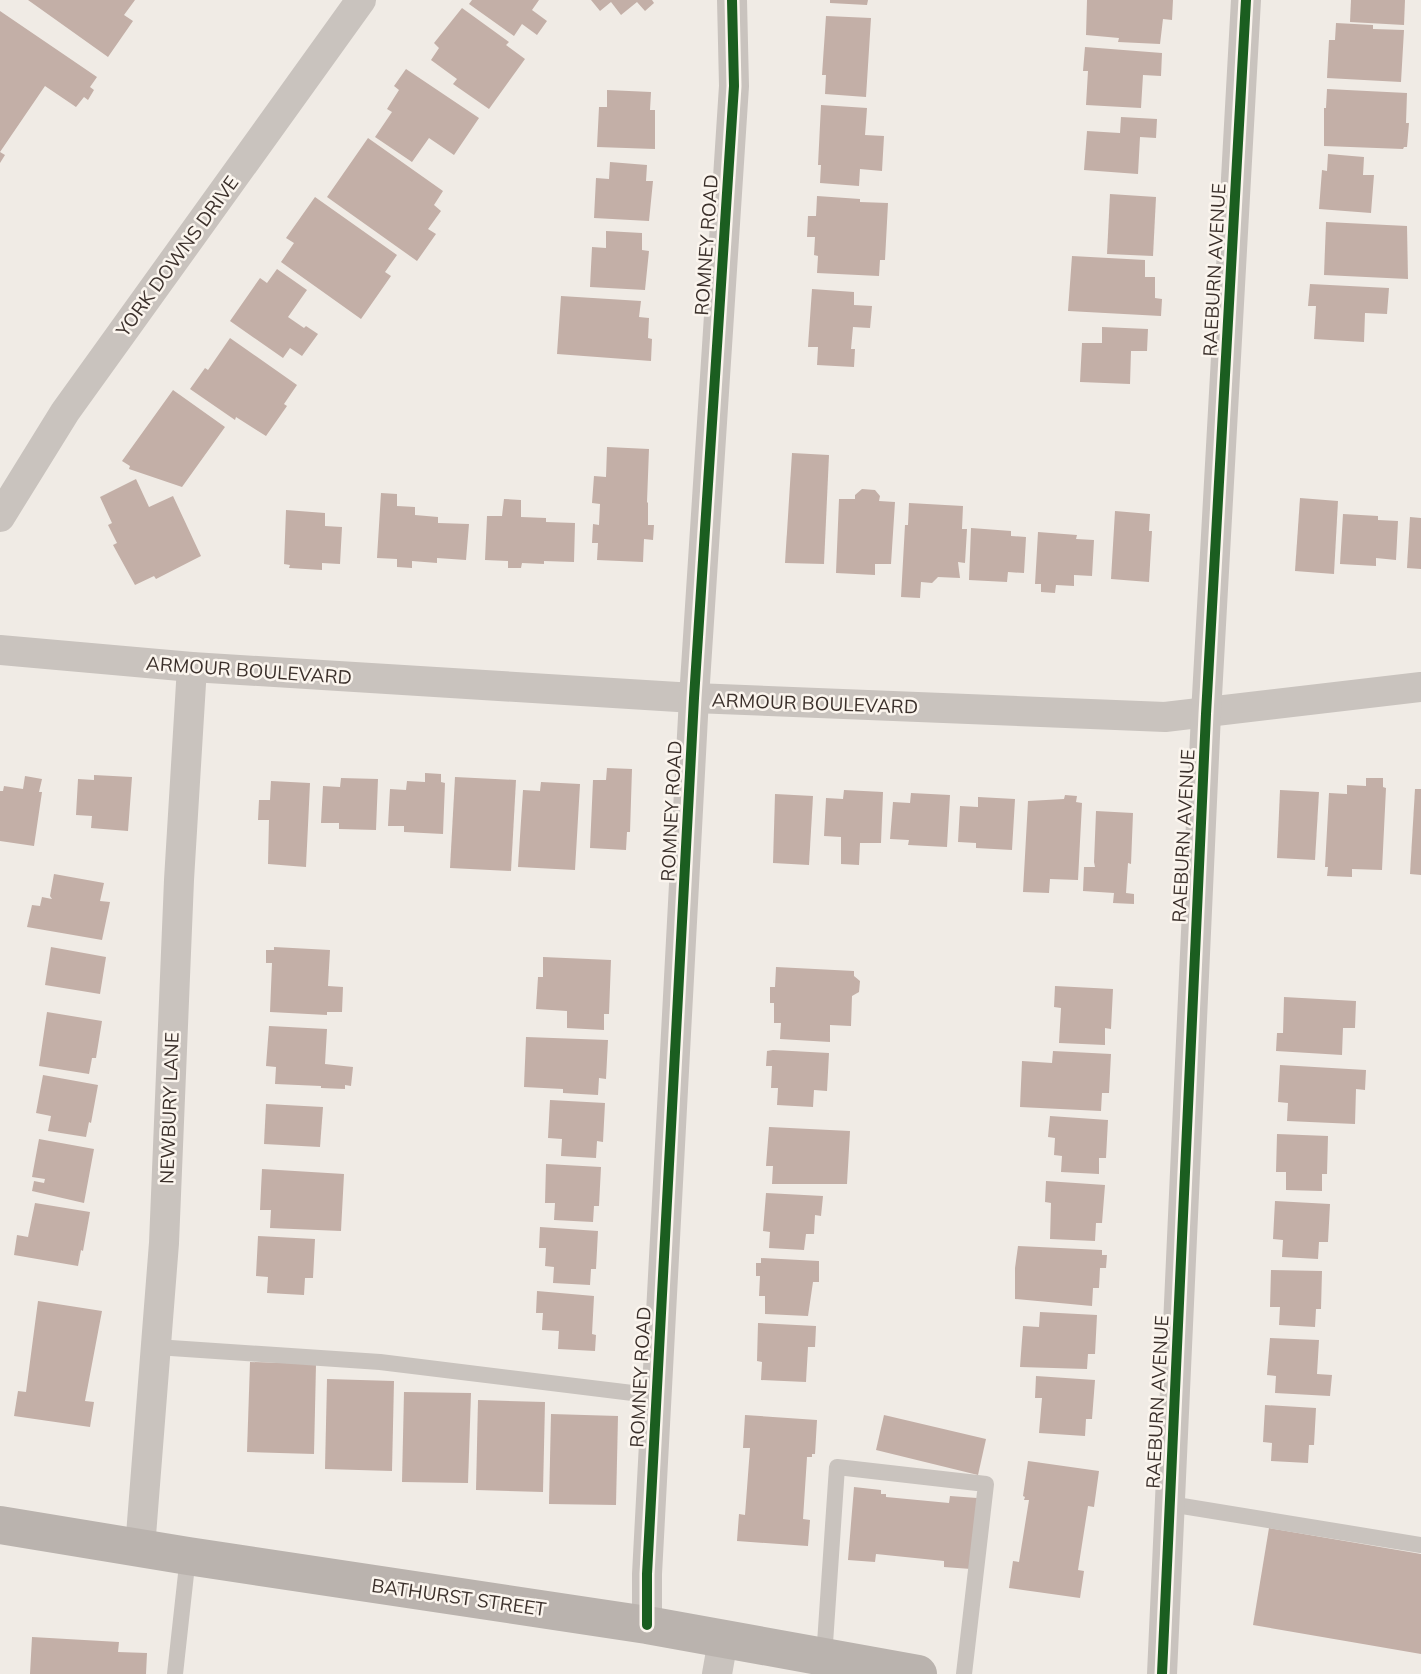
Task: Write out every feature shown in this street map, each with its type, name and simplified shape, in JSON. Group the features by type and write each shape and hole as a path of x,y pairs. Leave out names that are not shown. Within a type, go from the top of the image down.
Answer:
{"main road":[{"name":"BATHURST STREET","path":"0,1525 647,1625 720,1657 824,1657 918,1674"}],"street":[{"name":"YORK DOWNS DRIVE","path":"0,517 65,412 361,0"},
{"name":"ROMNEY ROAD","path":"647,1625 647,1574 694,698 734,86 732,0"},
{"name":"RAEBURN AVENUE","path":"1162,1674 1206,714 1246,0"},
{"name":"ARMOUR BOULEVARD","path":"0,650 192,667 694,698 1165,717 1421,687"},
{"name":"NEWBURY LANE","path":"140,1548 164,1243 179,880 192,667"}],"lane":[{"path":"156,1347 380,1362 657,1396"},
{"path":"824,1657 837,1467 986,1484 964,1674"},
{"path":"1170,1504 1421,1545"},
{"path":"175,1674 188,1556"}],"building":[{"path":"28,0 135,0 124,15 133,21 108,57"},
{"path":"472,0 539,0 532,10 547,21 537,35 522,24 514,36 469,4"},
{"path":"591,0 652,0 654,3 645,11 637,2 621,15 611,2 600,11"},
{"path":"830,0 868,0 867,5 830,3"},
{"path":"1087,0 1173,0 1172,20 1163,19 1160,44 1118,42 1119,38 1086,35"},
{"path":"1351,0 1405,0 1404,25 1350,22"},
{"path":"462,8 509,42 506,45 525,59 489,109 453,84 457,79 431,60 439,48 434,43"},
{"path":"0,11 97,77 90,87 94,90 88,100 84,97 76,107 45,86 0,152"},
{"path":"826,16 871,18 866,97 825,94 826,75 822,75"},
{"path":"1336,23 1373,25 1373,29 1404,30 1401,82 1327,78 1329,40 1335,40"},
{"path":"1085,47 1162,53 1161,76 1143,75 1141,108 1086,105 1088,71 1083,71"},
{"path":"406,69 479,118 454,155 429,138 412,162 375,137 392,112 387,109 399,90 394,86"},
{"path":"1327,89 1407,93 1407,147 1324,146"},
{"path":"607,90 651,92 650,110 655,110 655,149 597,147 599,107 607,107"},
{"path":"821,105 867,108 865,135 884,136 882,171 860,169 859,186 820,183 821,165 818,165"},
{"path":"1121,117 1157,119 1156,138 1140,137 1138,174 1084,170 1087,131 1120,133"},
{"path":"368,138 443,191 434,205 441,211 428,229 436,234 417,261 327,197"},
{"path":"1328,154 1364,157 1363,175 1374,175 1371,213 1319,209 1322,170 1327,171"},
{"path":"610,162 647,165 646,181 653,181 649,221 594,218 596,178 609,179"},
{"path":"1110,194 1156,197 1153,256 1107,254"},
{"path":"817,196 888,203 885,260 880,260 879,276 817,273 815,237 807,237 808,216 816,216"},
{"path":"315,197 397,255 385,272 391,276 361,319 281,262 294,243 286,238"},
{"path":"1326,222 1407,226 1408,279 1324,275"},
{"path":"606,231 642,233 642,250 649,251 645,290 590,287 592,247 606,248"},
{"path":"1072,256 1145,260 1145,277 1155,277 1155,298 1162,299 1161,316 1068,311"},
{"path":"277,269 307,290 288,317 318,334 302,356 290,348 283,358 230,321 260,278 267,283"},
{"path":"1310,284 1389,288 1387,314 1365,313 1364,342 1314,339 1316,306 1308,306"},
{"path":"812,289 854,292 854,305 872,306 870,328 853,327 851,349 855,349 854,367 817,365 818,347 808,347"},
{"path":"561,296 641,301 639,317 649,318 651,361 557,354"},
{"path":"1102,327 1148,329 1147,351 1131,351 1130,384 1080,382 1082,343 1102,343"},
{"path":"230,338 297,385 284,404 287,406 266,436 236,417 235,420 190,389 205,368 208,370"},
{"path":"173,390 225,427 182,487 129,469 130,466 122,461"},
{"path":"607,447 649,449 648,525 654,525 653,540 644,539 643,562 597,560 598,543 592,543 593,524 599,525 600,504 592,503 594,476 606,477"},
{"path":"792,453 829,455 824,564 785,563"},
{"path":"136,479 149,507 173,496 201,556 156,579 154,576 135,585 113,545 117,543 108,525 112,523 100,497"},
{"path":"862,489 875,490 880,496 879,501 895,502 891,564 875,564 875,575 836,573 839,499 855,499 855,495"},
{"path":"381,493 397,494 397,506 415,507 415,515 438,517 438,523 469,524 466,560 437,558 437,563 412,561 412,568 397,567 397,559 377,558"},
{"path":"1300,498 1338,501 1334,574 1295,571"},
{"path":"504,499 521,500 521,517 546,518 546,522 575,523 574,562 522,563 521,568 508,568 508,561 485,560 487,516 502,516"},
{"path":"909,503 963,506 962,529 967,529 965,563 958,562 960,578 938,577 932,583 921,582 920,598 901,597 905,525 908,525"},
{"path":"286,510 325,513 325,526 342,527 340,564 322,563 322,570 289,568 290,565 284,564"},
{"path":"1115,511 1150,514 1149,531 1152,531 1149,582 1111,579"},
{"path":"1343,514 1378,516 1378,520 1398,521 1396,560 1376,558 1376,566 1340,564"},
{"path":"1410,517 1421,518 1421,569 1407,568"},
{"path":"971,528 1011,531 1011,536 1026,537 1024,573 1008,572 1007,582 969,580"},
{"path":"1038,532 1077,535 1076,539 1094,540 1092,576 1074,575 1074,586 1056,585 1055,593 1041,592 1041,584 1035,584"},
{"path":"607,768 632,769 630,832 627,832 626,850 590,848 593,780 606,780"},
{"path":"425,773 441,774 441,782 445,783 443,834 404,832 404,826 388,826 390,789 406,790 407,781 425,782"},
{"path":"94,775 132,777 128,831 91,828 92,816 76,815 78,779 94,780"},
{"path":"25,776 42,779 34,846 0,841 0,791 3,791 4,786 23,789"},
{"path":"455,777 516,780 511,871 450,868"},
{"path":"341,778 378,779 376,830 339,829 339,823 321,823 323,786 340,787"},
{"path":"1366,778 1383,778 1383,787 1386,788 1382,870 1352,869 1352,877 1327,876 1328,867 1325,867 1329,793 1347,794 1347,785 1366,786"},
{"path":"271,781 310,783 306,867 268,864 269,820 258,820 259,800 270,800"},
{"path":"541,782 580,784 575,870 518,867 523,790 540,791"},
{"path":"1415,789 1421,789 1421,875 1410,874"},
{"path":"844,790 883,792 881,843 860,843 859,865 841,864 841,837 824,836 826,798 843,799"},
{"path":"1280,790 1319,792 1315,860 1277,858"},
{"path":"911,793 950,795 947,847 908,845 909,840 890,839 893,802 910,803"},
{"path":"775,794 813,796 809,865 773,863"},
{"path":"1065,795 1077,796 1076,802 1082,803 1078,880 1050,879 1049,893 1023,892 1028,801 1064,799"},
{"path":"978,797 1015,799 1012,850 976,848 976,843 958,842 960,806 978,807"},
{"path":"1096,811 1133,813 1131,864 1128,863 1126,893 1134,894 1134,904 1113,903 1114,893 1083,891 1084,867 1095,867"},
{"path":"54,874 104,883 100,901 110,902 102,940 27,927 32,905 40,906 42,897 52,899 50,896"},
{"path":"51,947 106,957 100,994 45,985"},
{"path":"274,947 330,950 328,986 343,987 342,1012 327,1012 327,1015 270,1012 272,963 266,963 266,950 274,950"},
{"path":"543,957 611,960 609,1014 604,1014 604,1030 567,1028 567,1011 536,1009 538,977 543,977"},
{"path":"776,967 854,971 854,976 860,981 859,992 852,996 851,1026 830,1025 830,1042 780,1039 781,1023 774,1023 774,1003 770,1003 770,987 775,987"},
{"path":"1055,986 1113,989 1111,1029 1105,1028 1105,1045 1059,1043 1061,1008 1054,1007"},
{"path":"1284,997 1356,1001 1355,1028 1343,1028 1342,1055 1276,1051 1277,1033 1283,1033"},
{"path":"47,1012 102,1021 96,1058 92,1058 89,1074 39,1066"},
{"path":"269,1026 327,1029 325,1064 353,1067 351,1086 345,1085 345,1089 275,1084 276,1067 266,1066"},
{"path":"526,1037 608,1040 606,1079 599,1078 598,1095 563,1093 563,1089 524,1087"},
{"path":"767,1051 829,1053 827,1091 814,1090 813,1107 777,1105 778,1088 771,1088 772,1066 766,1066"},
{"path":"1053,1051 1111,1054 1109,1093 1102,1093 1101,1111 1020,1107 1022,1061 1052,1063"},
{"path":"1280,1065 1366,1070 1365,1090 1356,1089 1355,1124 1287,1121 1288,1103 1278,1102"},
{"path":"43,1075 98,1085 86,1137 48,1131 51,1116 36,1113"},
{"path":"550,1100 605,1103 603,1142 597,1141 596,1158 561,1156 562,1139 548,1138"},
{"path":"266,1104 323,1107 320,1147 264,1144"},
{"path":"1050,1116 1108,1120 1106,1158 1099,1158 1099,1174 1061,1172 1062,1156 1054,1155 1055,1138 1048,1137"},
{"path":"769,1127 850,1131 847,1184 772,1184 773,1166 766,1166"},
{"path":"1277,1134 1328,1136 1327,1174 1322,1174 1322,1191 1286,1190 1286,1172 1276,1172"},
{"path":"39,1139 94,1149 84,1203 32,1191 34,1181 44,1183 45,1179 32,1177"},
{"path":"546,1164 601,1167 599,1206 594,1206 593,1222 554,1220 555,1203 545,1203"},
{"path":"262,1169 344,1174 341,1231 270,1228 271,1210 260,1210"},
{"path":"1046,1181 1105,1185 1102,1223 1096,1223 1095,1241 1050,1239 1051,1203 1045,1202"},
{"path":"766,1193 823,1196 821,1216 815,1215 814,1234 806,1234 804,1250 769,1248 770,1232 763,1231"},
{"path":"1275,1201 1330,1204 1328,1242 1319,1242 1318,1259 1282,1257 1283,1240 1273,1239"},
{"path":"35,1203 90,1212 78,1266 14,1255 17,1235 28,1237"},
{"path":"540,1227 598,1231 596,1269 591,1269 590,1285 553,1283 554,1267 545,1266 546,1248 539,1248"},
{"path":"258,1236 315,1239 313,1278 305,1278 304,1295 267,1293 268,1277 256,1276"},
{"path":"1018,1246 1102,1250 1102,1255 1107,1255 1106,1268 1100,1268 1099,1288 1093,1288 1092,1306 1015,1299"},
{"path":"761,1258 819,1261 819,1282 813,1282 808,1316 765,1314 765,1296 759,1296 760,1276 756,1276 756,1263 761,1263"},
{"path":"1271,1270 1322,1271 1321,1309 1316,1309 1315,1327 1279,1325 1280,1307 1270,1307"},
{"path":"537,1291 594,1296 592,1334 596,1335 595,1351 558,1349 559,1331 542,1330 543,1313 536,1313"},
{"path":"38,1301 102,1311 85,1401 94,1402 90,1427 14,1416 18,1391 26,1392"},
{"path":"1040,1312 1097,1315 1095,1354 1088,1354 1087,1369 1020,1367 1023,1326 1039,1327"},
{"path":"758,1323 816,1326 815,1347 808,1347 806,1382 761,1380 762,1362 757,1361"},
{"path":"1270,1338 1319,1340 1317,1374 1332,1375 1330,1396 1275,1393 1276,1376 1267,1375"},
{"path":"250,1362 316,1364 314,1454 247,1452"},
{"path":"1036,1376 1095,1380 1092,1419 1086,1419 1085,1436 1039,1433 1042,1398 1035,1398"},
{"path":"327,1379 394,1381 392,1471 325,1469"},
{"path":"404,1392 471,1393 468,1483 402,1482"},
{"path":"478,1400 545,1402 543,1492 476,1490"},
{"path":"1265,1405 1316,1408 1314,1445 1309,1445 1308,1463 1271,1461 1272,1443 1263,1442"},
{"path":"551,1414 618,1416 616,1505 549,1504"},
{"path":"745,1415 817,1420 815,1454 807,1457 803,1519 810,1520 808,1546 737,1541 739,1514 745,1515 750,1448 743,1448"},
{"path":"884,1415 986,1439 978,1475 876,1450"},
{"path":"1028,1461 1099,1471 1094,1507 1088,1506 1078,1570 1084,1571 1080,1598 1009,1588 1013,1561 1019,1562 1029,1500 1024,1500 1023,1496"},
{"path":"854,1487 881,1490 881,1494 886,1494 886,1497 949,1503 950,1496 977,1498 971,1569 944,1567 944,1561 876,1554 875,1562 848,1560"},
{"path":"1269,1528 1421,1554 1421,1654 1253,1625"},
{"path":"32,1637 119,1642 118,1652 147,1653 146,1674 30,1674"}],"cycle path":[{"path":"647,1625 647,1574 694,698 734,86 732,0"},
{"path":"1162,1674 1206,714 1246,0"}]}
